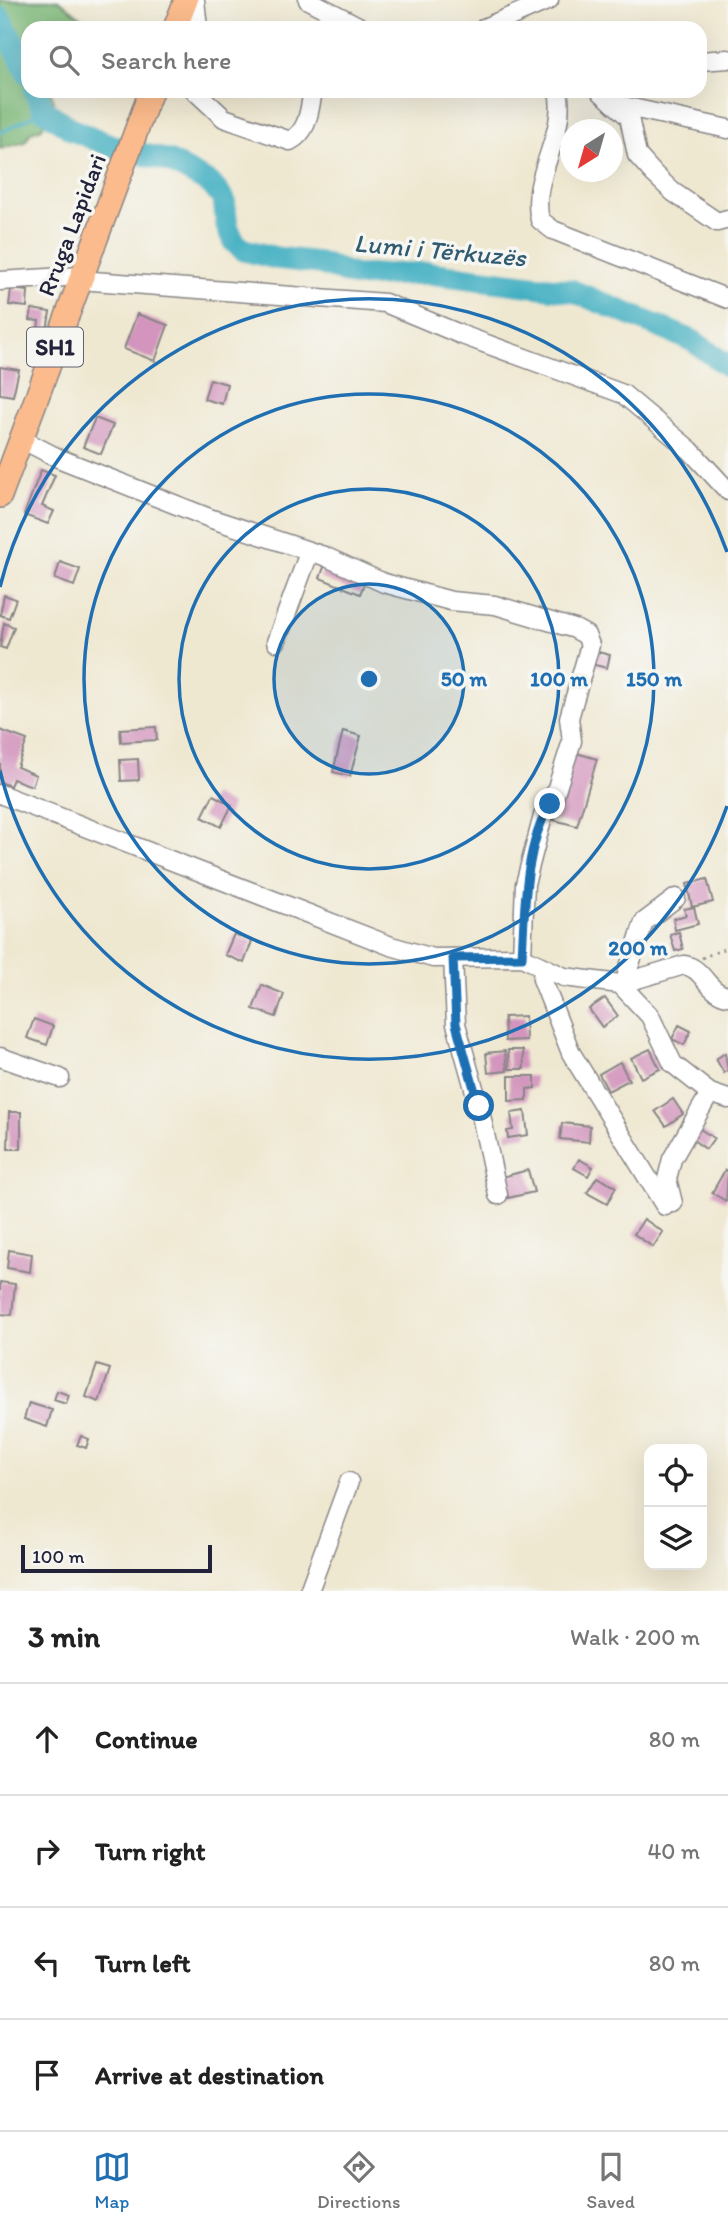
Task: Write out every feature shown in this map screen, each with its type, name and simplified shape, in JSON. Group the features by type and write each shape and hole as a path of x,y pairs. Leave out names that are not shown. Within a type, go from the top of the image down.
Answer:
{"main road":[{"path":"178,21 186,0"},
{"name":"Rruga Lapidari","path":"0,496 148,98"}],"street":[{"path":"195,0 197,21"},
{"path":"308,0 327,20"},
{"path":"500,21 550,0"},
{"path":"707,60 728,59"},
{"path":"203,98 224,118 290,141 298,136 307,123 312,98"},
{"path":"559,98 560,116 538,199 540,220 553,230 728,299"},
{"path":"608,98 628,117 637,155 654,174 673,192 717,222 728,219"},
{"path":"614,104 728,129"},
{"path":"0,281 80,276 93,281 385,303 462,335 623,394 690,450 728,491"},
{"path":"21,439 58,458 384,583 463,604 495,605 575,629 589,639 569,718 572,741 554,797 543,816 525,884 522,957"},
{"path":"276,642 309,553"},
{"path":"0,794 391,946 433,958 522,957 564,977 624,983 684,965 690,966 716,993 728,996"},
{"path":"624,983 644,922 676,898"},
{"path":"453,958 456,1024 479,1106 498,1195"},
{"path":"543,968 542,979 571,1053 669,1205 667,1179 672,1159 710,1093"},
{"path":"624,983 650,1016 673,1064 710,1093 728,1099"},
{"path":"0,1057 60,1078"},
{"path":"309,1591 349,1482"}],"path":[{"path":"690,966 728,947"}],"green space":[{"path":"0,0 59,0 85,21 21,21 21,98 53,98 54,103 42,128 31,132 25,142 0,149"}],"building":[{"path":"11,289 28,291 27,307 9,305"},
{"path":"32,309 50,312 47,331 38,329 39,321 30,320"},
{"path":"137,314 168,325 155,361 124,349"},
{"path":"0,367 19,370 13,396 0,394"},
{"path":"210,379 227,384 222,404 204,399"},
{"path":"95,418 113,425 101,454 83,447"},
{"path":"41,470 55,475 42,506 54,511 48,524 24,515"},
{"path":"60,562 80,569 74,586 55,579"},
{"path":"326,562 366,579 360,594 320,578"},
{"path":"4,595 16,599 9,618 0,615"},
{"path":"4,623 14,627 6,649 0,647"},
{"path":"594,651 610,655 607,668 591,664"},
{"path":"156,727 157,740 121,742 120,729"},
{"path":"0,730 27,740 17,767 36,775 32,786 13,779 10,786 0,782"},
{"path":"343,731 361,736 350,776 333,772"},
{"path":"573,752 597,759 577,826 554,820"},
{"path":"138,759 139,780 121,781 120,760"},
{"path":"213,795 232,805 221,827 202,817"},
{"path":"707,879 713,902 692,907 687,884"},
{"path":"694,907 698,924 675,930 673,919 686,915 684,909"},
{"path":"679,932 683,949 675,951 670,934"},
{"path":"234,934 252,941 244,963 225,955"},
{"path":"262,985 284,994 276,1017 253,1009"},
{"path":"605,998 618,1016 602,1027 589,1009"},
{"path":"525,1016 526,1040 505,1041 504,1017"},
{"path":"34,1019 53,1026 47,1045 27,1038"},
{"path":"679,1025 691,1031 684,1045 672,1039"},
{"path":"650,1049 660,1069 641,1078 631,1058"},
{"path":"508,1050 523,1050 524,1069 509,1069"},
{"path":"505,1051 507,1071 488,1073 486,1053"},
{"path":"725,1053 728,1070 724,1073 716,1059"},
{"path":"620,1062 629,1080 608,1091 599,1074"},
{"path":"509,1076 535,1076 535,1088 527,1089 527,1100 509,1101"},
{"path":"673,1099 683,1114 666,1126 655,1111"},
{"path":"525,1111 528,1135 508,1138 507,1131 513,1130 511,1113"},
{"path":"9,1112 21,1112 21,1149 8,1149"},
{"path":"562,1123 590,1126 589,1142 560,1139"},
{"path":"700,1129 714,1138 706,1149 693,1140"},
{"path":"579,1159 593,1167 588,1176 574,1168"},
{"path":"528,1170 534,1192 508,1198 502,1177"},
{"path":"725,1170 728,1171 726,1201 712,1193"},
{"path":"597,1177 616,1187 607,1204 587,1193"},
{"path":"644,1219 663,1232 653,1247 634,1234"},
{"path":"9,1250 32,1254 30,1272 7,1268"},
{"path":"0,1282 15,1284 12,1315 0,1314"},
{"path":"97,1365 110,1369 99,1402 86,1397"},
{"path":"57,1391 69,1395 66,1404 54,1400"},
{"path":"29,1403 52,1410 47,1427 24,1419"},
{"path":"81,1436 89,1439 86,1448 77,1445"}],"waterway":[{"name":"Lumi i Tërkuzës","path":"0,18 21,59"},
{"name":"Lumi i Tërkuzës","path":"38,98 44,110 73,130 112,146 169,161 211,184 224,200 227,226 234,242 244,250 276,258 319,263 356,276 429,273 573,291 693,341 728,366"},
{"path":"0,133 44,110"}],"route":[{"path":"479,1106 456,1024 453,958 522,957 525,884 543,816 550,804"}]}
